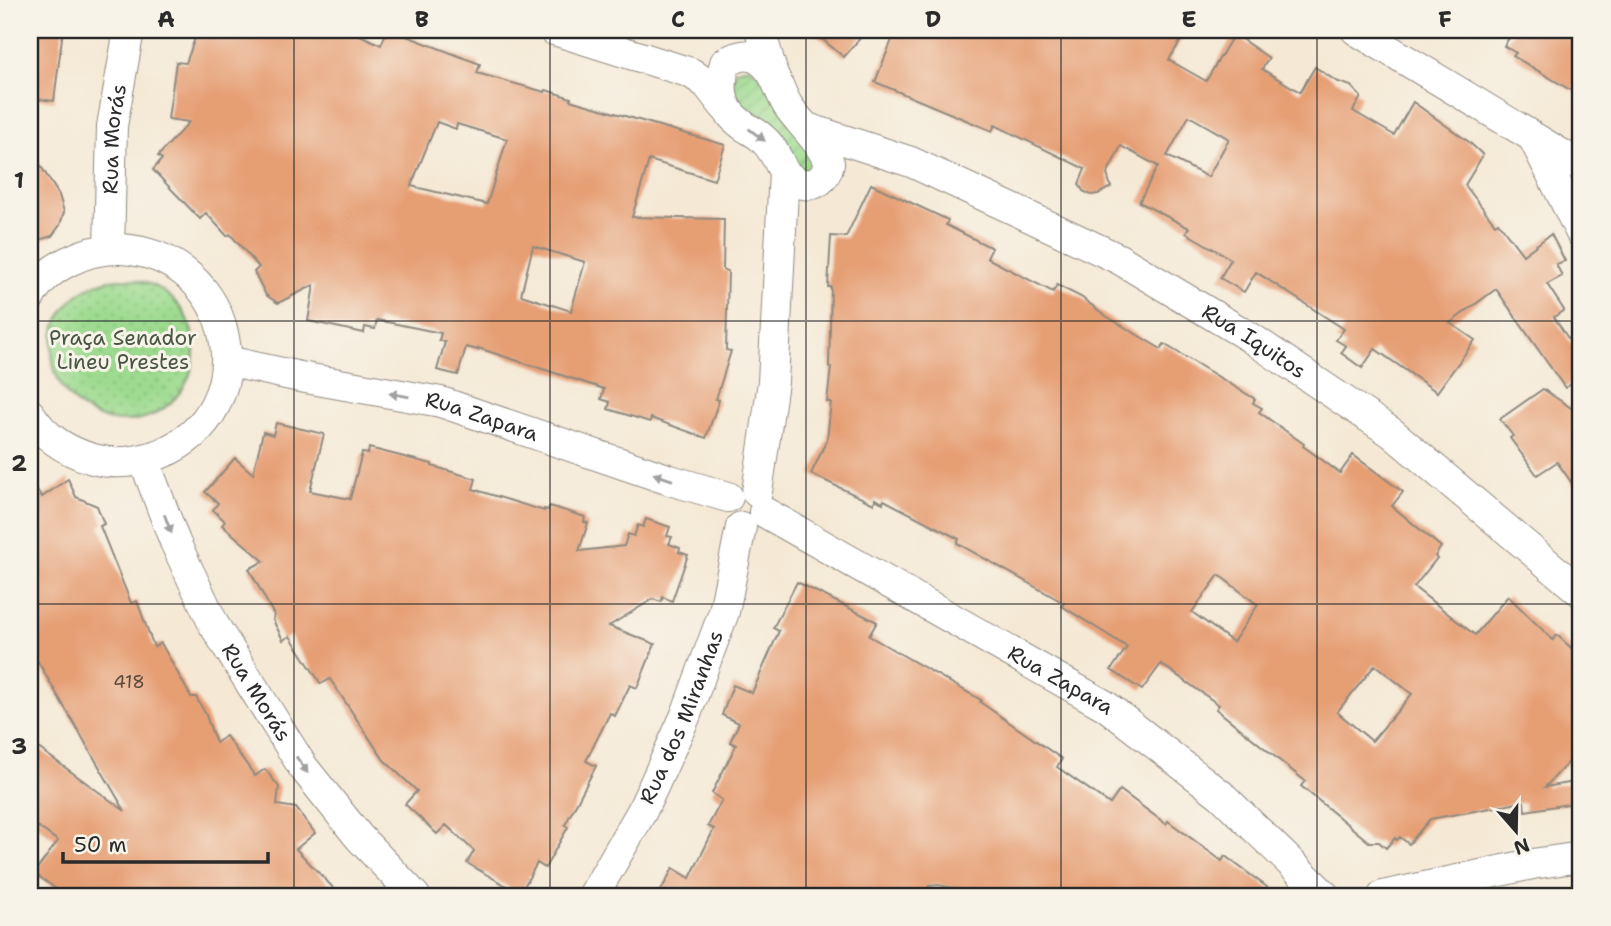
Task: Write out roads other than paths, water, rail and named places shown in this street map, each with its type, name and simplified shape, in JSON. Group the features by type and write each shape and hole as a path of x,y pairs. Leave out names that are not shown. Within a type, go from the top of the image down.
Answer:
{"street":[{"name":"Rua Morás","path":"109,249 112,125 129,30"},
{"path":"554,30 691,73 707,84 735,119 806,176"},
{"path":"760,30 772,71 790,108 825,153 829,163 806,176"},
{"path":"1356,30 1581,166"},
{"path":"691,73 705,71 735,49"},
{"path":"735,49 760,60 772,71"},
{"path":"724,106 720,88 735,49"},
{"name":"Rua Iquitos","path":"807,128 911,162 1119,259 1251,338 1392,433 1581,592"},
{"path":"1534,139 1581,233"},
{"path":"806,176 849,159 887,153"},
{"name":"Rua dos Miranhas","path":"593,896 642,811 685,717 724,612 773,382 783,215 806,176"},
{"path":"30,414 40,430 70,452 107,463 144,460 176,447 202,424 219,395 226,361 224,331 213,302 194,278 169,260 139,250 109,249 80,256 54,270 31,292"},
{"name":"Rua Zapara","path":"226,361 441,402 747,507 1106,706 1221,795 1325,896"},
{"name":"Rua Morás","path":"144,460 175,542 214,625 303,767 359,837 415,896"},
{"path":"1382,896 1532,864 1581,858"}],"park label":[{"name":"Praça Senador Lineu Prestes","path":"123,350"}]}
